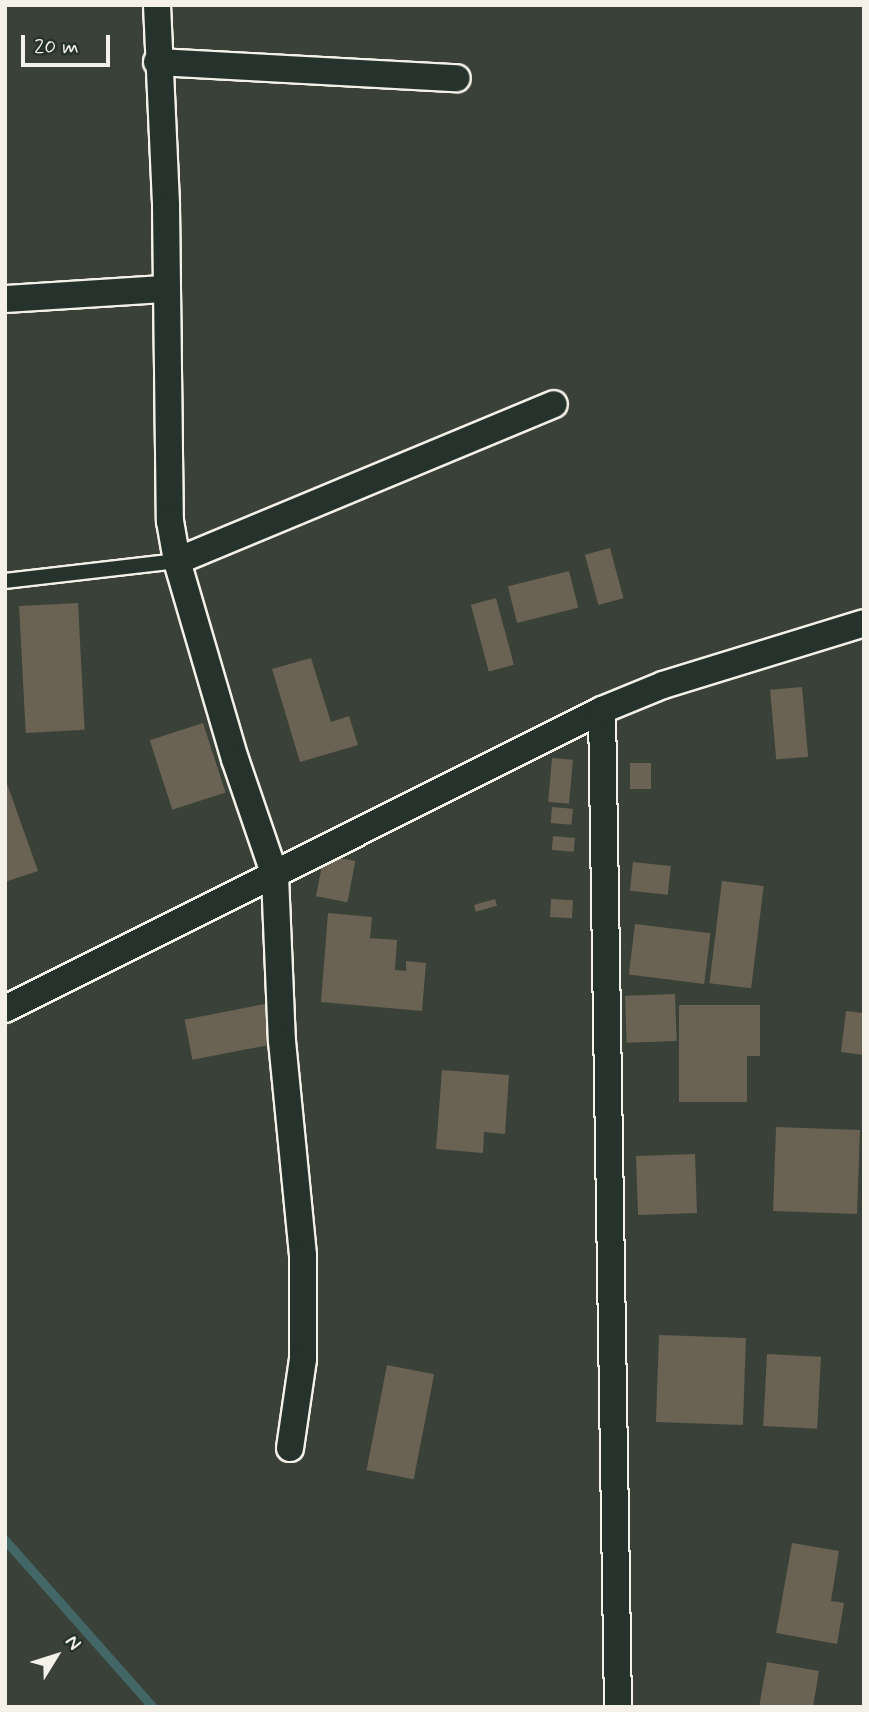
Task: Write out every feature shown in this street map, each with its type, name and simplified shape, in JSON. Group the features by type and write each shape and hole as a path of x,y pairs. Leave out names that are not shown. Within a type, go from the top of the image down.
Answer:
{"street":[{"path":"158,5 157,62 166,289 170,521 177,561 235,760 275,876 282,1041 303,1256 303,1359 290,1448"},
{"path":"157,62 457,78"},
{"path":"5,299 166,289"},
{"path":"177,561 554,404"},
{"path":"5,1009 602,710 663,685 864,623"},
{"path":"602,710 618,1707"}],"lane":[{"path":"5,581 177,561"}],"building":[{"path":"610,548 623,598 598,605 585,555"},
{"path":"569,571 578,608 517,623 508,586"},
{"path":"496,598 514,665 489,671 471,605"},
{"path":"78,603 85,730 26,733 19,606"},
{"path":"311,658 331,722 349,716 358,745 300,762 272,669"},
{"path":"802,687 808,757 776,760 770,690"},
{"path":"203,723 226,792 172,810 150,740"},
{"path":"552,758 573,760 569,804 548,802"},
{"path":"630,763 651,763 651,789 630,789"},
{"path":"5,778 38,871 5,882"},
{"path":"552,807 573,809 572,825 551,823"},
{"path":"553,836 575,838 574,852 552,850"},
{"path":"324,855 355,861 347,902 316,896"},
{"path":"633,862 671,866 668,895 630,891"},
{"path":"722,881 764,886 751,988 709,983"},
{"path":"495,899 497,906 476,912 474,905"},
{"path":"551,899 573,900 572,918 550,917"},
{"path":"328,913 372,917 370,938 397,940 395,970 406,971 406,961 426,963 422,1011 321,1002"},
{"path":"635,924 710,933 704,984 629,975"},
{"path":"675,994 677,1041 627,1043 625,996"},
{"path":"270,1003 278,1043 192,1060 185,1020"},
{"path":"679,1005 760,1005 760,1056 747,1056 747,1102 679,1102"},
{"path":"846,1011 864,1013 864,1055 841,1052"},
{"path":"442,1070 509,1075 505,1134 484,1132 483,1153 436,1149"},
{"path":"776,1127 860,1130 857,1214 773,1211"},
{"path":"695,1154 697,1213 638,1215 636,1156"},
{"path":"659,1335 746,1338 743,1425 656,1422"},
{"path":"767,1354 821,1357 817,1429 763,1426"},
{"path":"387,1365 434,1374 414,1479 367,1470"},
{"path":"792,1543 839,1551 831,1601 844,1603 837,1644 776,1633"},
{"path":"767,1662 819,1671 813,1707 759,1707"}],"waterway":[{"path":"5,1540 153,1707"}]}
